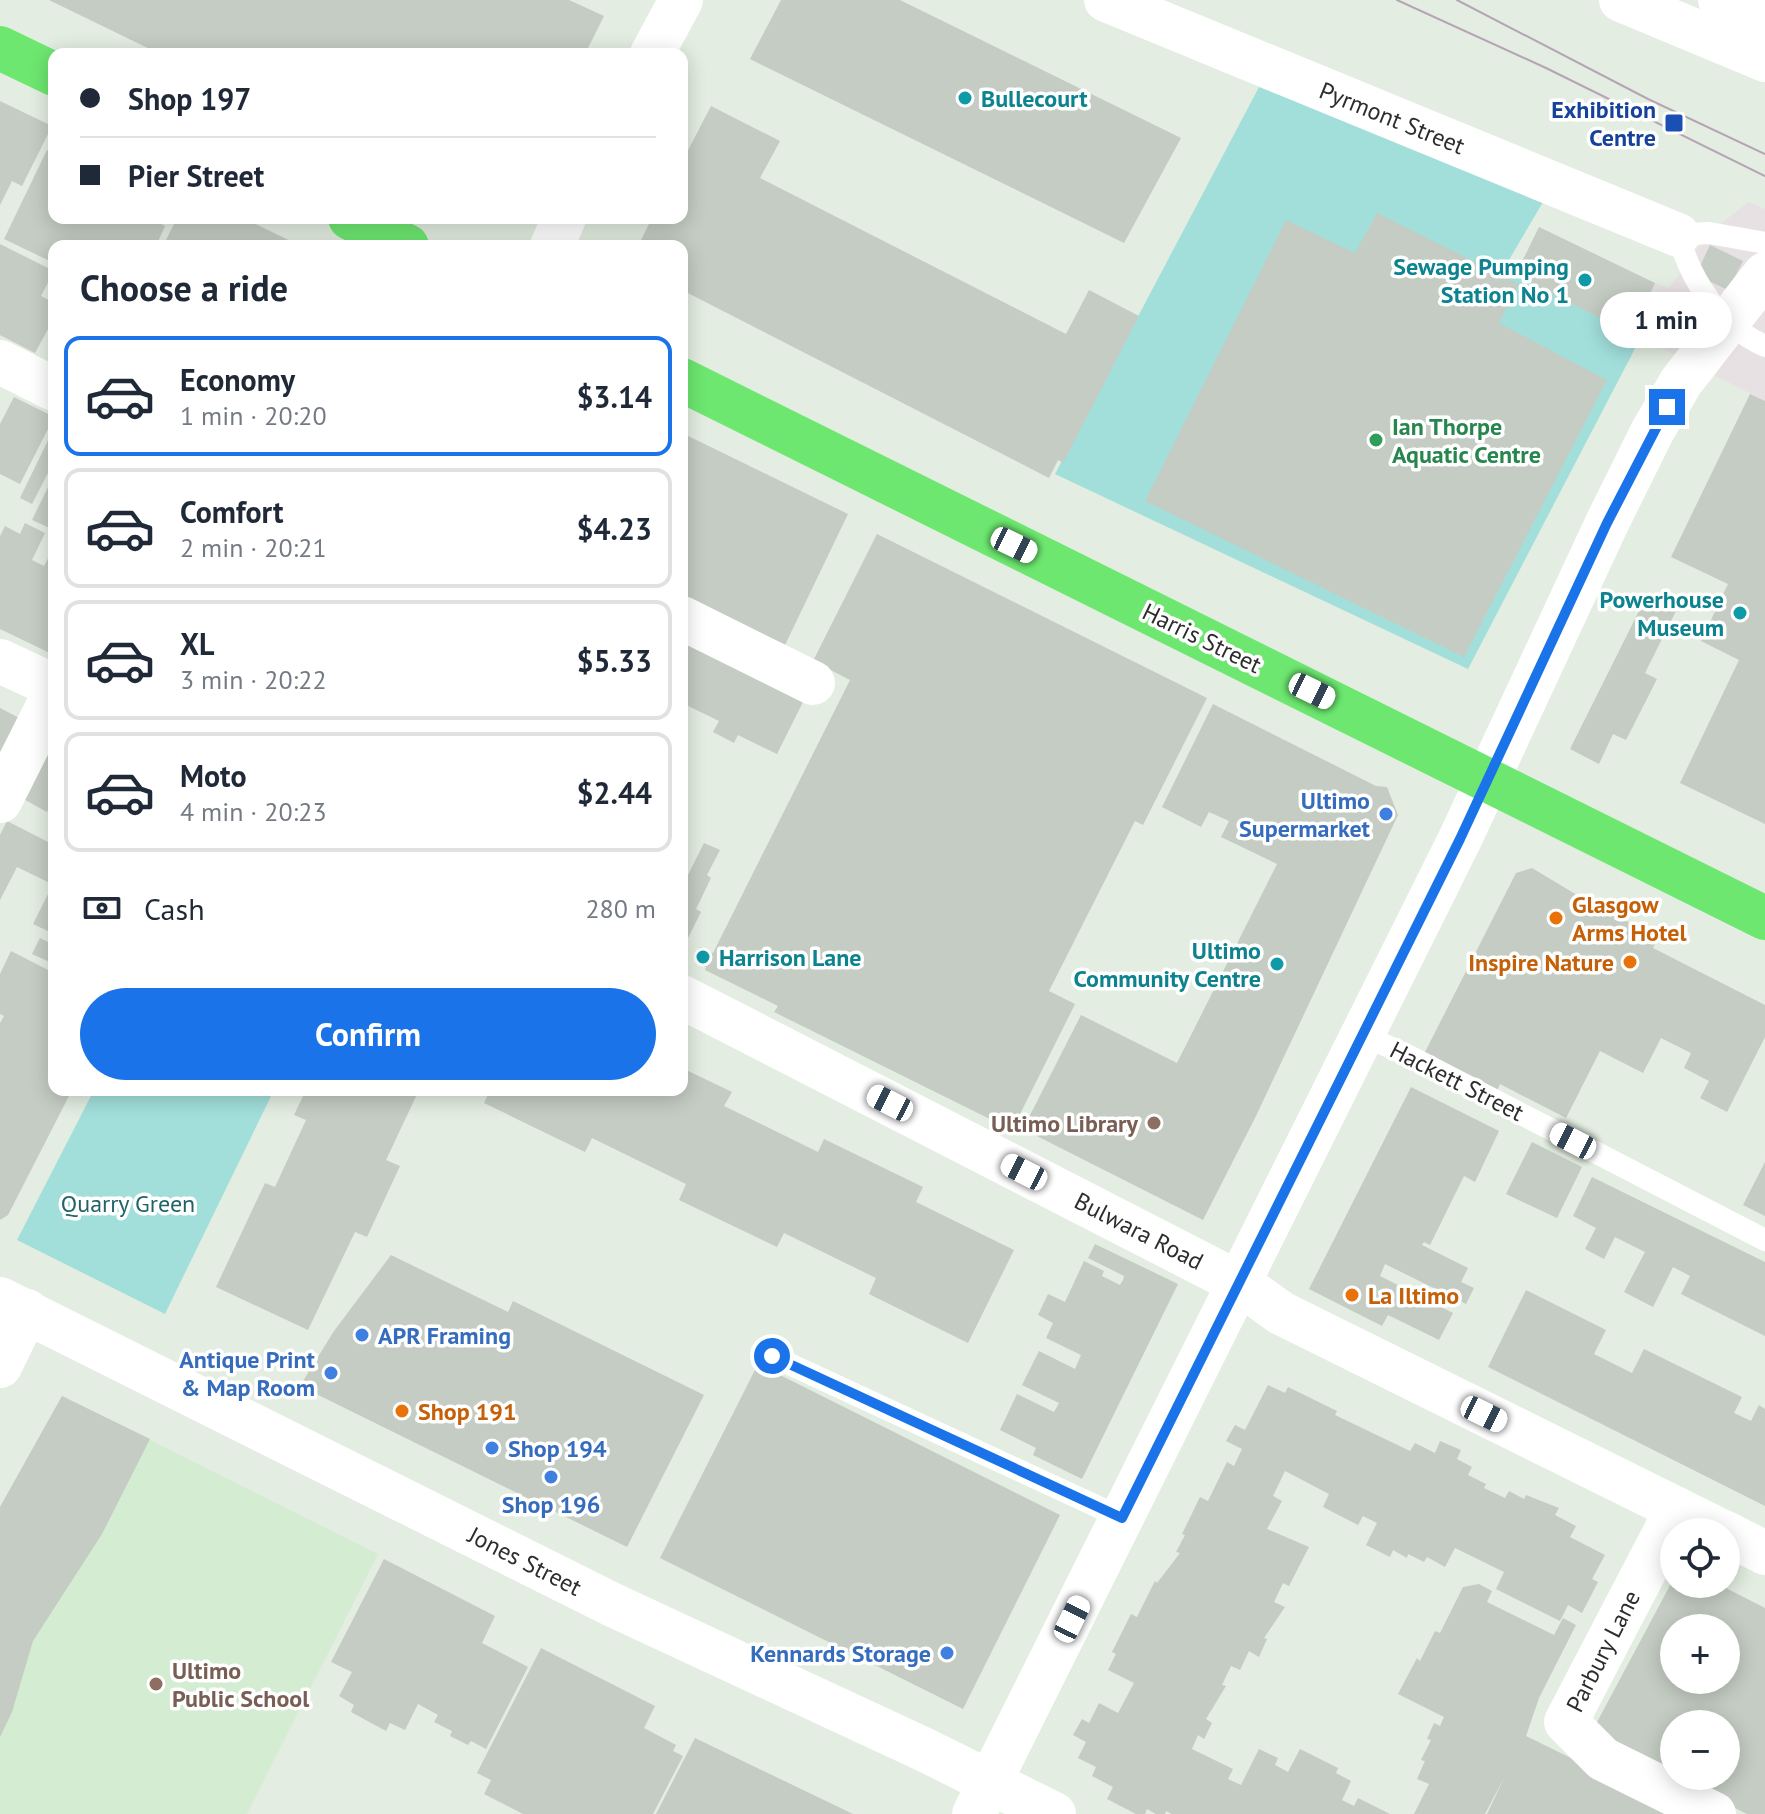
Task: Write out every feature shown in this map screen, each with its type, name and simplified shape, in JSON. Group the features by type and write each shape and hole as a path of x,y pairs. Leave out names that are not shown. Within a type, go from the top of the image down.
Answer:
{"main road":[{"path":"0,48 48,71"},
{"path":"362,224 395,240"},
{"name":"Harris Street","path":"688,383 1765,918"}],"street":[{"path":"655,48 681,0"},
{"name":"Pyrmont Street","path":"1106,0 1678,235"},
{"path":"1621,0 1765,60"},
{"path":"1720,0 1765,20"},
{"path":"982,1798 1487,781 1652,432 1681,382 1765,274"},
{"path":"0,362 48,386"},
{"path":"688,621 813,683"},
{"path":"0,661 48,683"},
{"path":"0,801 48,706"},
{"name":"Bulwara Road","path":"688,1000 1239,1283 1291,1319 1695,1518"},
{"path":"0,1366 14,1305"},
{"name":"Jones Street","path":"14,1305 613,1605 923,1749 982,1798 1054,1814"},
{"name":"Parbury Lane","path":"1677,1509 1566,1722 1603,1759 1714,1814"},
{"name":"Bulwara Road","path":"1740,1541 1765,1553"}],"lane":[{"path":"1765,243 1709,233 1678,235 1685,262 1712,304 1741,333 1765,346"},
{"name":"Hackett Street","path":"1361,1034 1765,1240"},
{"path":"772,1356 1122,1518"}],"shaded area":[{"path":"1749,202 1765,209 1765,401 1631,333 1655,283 1669,288 1709,233"},
{"name":"Ultimo Public School","path":"62,1396 378,1554 247,1814 0,1814 0,1507"}],"green space":[{"name":"Ian Thorpe Aquatic Centre","path":"1259,87 1546,197 1503,270 1641,337 1468,669 1055,474"},
{"name":"Quarry Green","path":"91,1096 271,1096 165,1314 17,1240"}],"building":[{"path":"49,0 569,0 604,16 588,48 148,48"},
{"name":"Bullecourt","path":"781,0 900,0 1181,138 1124,243 750,59"},
{"path":"0,101 48,124 48,134 22,186 12,181 0,205"},
{"path":"711,106 780,141 760,178 1066,334 1089,290 1139,316 1063,463 1058,460 1049,478 688,293 688,240 641,240 649,224 688,224 688,150"},
{"path":"47,150 48,224 165,226 159,240 48,240 48,260 4,239"},
{"name":"Ian Thorpe Aquatic Centre","path":"1377,213 1519,284 1499,323 1607,380 1464,657 1145,501 1286,220 1355,253"},
{"path":"174,224 255,224 289,240 166,240"},
{"name":"Sewage Pumping Station No 1","path":"1539,227 1655,283 1631,333 1515,276"},
{"path":"0,244 48,268 48,283 41,296 48,300 48,329 35,353 0,335"},
{"path":"1710,245 1743,261 1728,290 1696,275"},
{"name":"Powerhouse Museum","path":"1750,394 1765,401 1765,824 1680,783 1739,660 1701,641 1728,584 1671,557"},
{"path":"14,397 48,414 48,429 20,484 0,474 0,424"},
{"path":"688,436 848,514 784,647 688,598"},
{"path":"48,440 48,473 32,504 20,498"},
{"path":"48,487 48,527 32,520"},
{"path":"25,523 45,533 32,560 44,566 48,558 48,652 0,629 0,536 5,526 20,534"},
{"path":"877,534 1207,698 1143,825 1135,821 1049,991 1075,1004 1012,1130 774,1012 778,1006 705,970 706,967 694,960 700,947 713,953 850,680 813,661"},
{"path":"1648,593 1678,607 1645,673 1657,679 1626,740 1613,734 1599,764 1570,749"},
{"path":"688,636 807,694 777,754 738,735 734,743 713,732 719,721 688,706"},
{"path":"1213,704 1376,786 1387,787 1398,815 1256,1116 1203,1220 1023,1129 1081,1015 1177,1063 1277,864 1221,837 1229,821 1209,812 1201,827 1162,807"},
{"path":"0,708 25,721 0,770"},
{"path":"48,742 48,810 20,797"},
{"path":"7,821 48,842 48,882 17,867 0,900 0,835"},
{"path":"704,843 720,850 707,875 711,878 696,909 701,912 688,938 688,875"},
{"path":"1532,868 1592,904 1658,937 1653,948 1765,1005 1765,1037 1727,1112 1700,1098 1709,1081 1684,1068 1691,1053 1661,1038 1643,1073 1600,1051 1566,1118 1500,1084 1497,1091 1425,1052 1516,873"},
{"path":"48,894 48,931 33,924"},
{"path":"40,938 48,942 48,961 32,954"},
{"path":"11,951 48,970 48,1096 69,1096 8,1215 0,1220 0,1023 4,1016 0,1014 0,974"},
{"path":"688,1071 732,1092 724,1106 818,1152 824,1139 923,1187 916,1202 1014,1250 968,1343 869,1294 876,1278 784,1233 777,1247 679,1200 686,1184 592,1138 585,1152 484,1103 487,1096 688,1096"},
{"path":"1411,1087 1499,1131 1475,1182 1464,1176 1430,1245 1424,1242 1422,1245 1468,1268 1461,1282 1474,1288 1466,1304 1385,1264 1380,1276 1453,1313 1439,1340 1388,1315 1382,1326 1309,1289"},
{"path":"303,1096 416,1096 386,1160 400,1166 367,1237 355,1232 308,1330 216,1287 265,1183 275,1187 306,1120 294,1115"},
{"path":"1532,1142 1582,1167 1557,1218 1506,1194"},
{"path":"1765,1162 1765,1216 1743,1205"},
{"path":"1592,1177 1765,1262 1765,1336 1681,1294 1690,1276 1673,1267 1653,1307 1624,1292 1645,1252 1615,1237 1604,1259 1585,1249 1596,1228 1573,1216"},
{"path":"1095,1244 1178,1284 1082,1479 1033,1455 1036,1448 1000,1430 1017,1394 1054,1412 1059,1403 1022,1385 1039,1351 1075,1369 1081,1355 1046,1338 1053,1323 1038,1315 1048,1294 1065,1302 1084,1261 1104,1271 1102,1276 1120,1285 1123,1280 1124,1276 1088,1258"},
{"path":"391,1255 508,1312 513,1301 704,1395 627,1547 300,1386 334,1331"},
{"path":"1526,1290 1606,1330 1594,1354 1632,1373 1644,1349 1742,1397 1734,1413 1751,1421 1759,1405 1765,1409 1765,1506 1488,1367"},
{"path":"758,1364 1060,1515 963,1709 660,1558"},
{"path":"1268,1385 1285,1393 1288,1387 1337,1411 1335,1415 1410,1451 1415,1443 1435,1453 1440,1441 1461,1450 1457,1459 1472,1467 1468,1475 1486,1484 1484,1488 1505,1498 1509,1491 1524,1499 1526,1495 1559,1508 1555,1515 1576,1526 1570,1537 1605,1555 1592,1579 1598,1582 1582,1613 1568,1605 1560,1621 1496,1589 1504,1572 1455,1548 1445,1567 1427,1557 1424,1562 1408,1554 1407,1558 1393,1550 1390,1557 1366,1545 1377,1523 1363,1516 1358,1525 1323,1507 1329,1494 1285,1471 1273,1496 1282,1501 1267,1529 1309,1547 1289,1586 1283,1583 1274,1602 1285,1607 1264,1638 1267,1639 1259,1657 1249,1651 1240,1670 1231,1666 1222,1685 1226,1686 1206,1719 1212,1723 1204,1739 1198,1735 1192,1749 1233,1769 1228,1779 1241,1785 1259,1749 1278,1758 1275,1765 1288,1772 1300,1749 1338,1768 1336,1773 1351,1781 1342,1800 1354,1806 1358,1798 1390,1814 1172,1814 1166,1811 1165,1814 1156,1814 1147,1809 1145,1814 1136,1814 1107,1799 1113,1787 1092,1776 1096,1767 1078,1758 1086,1742 1073,1735 1082,1719 1089,1723 1099,1703 1118,1713 1134,1683 1108,1670 1116,1654 1112,1652 1131,1614 1137,1617 1155,1581 1157,1583 1180,1553 1176,1552 1185,1535 1182,1534 1200,1497 1208,1501 1227,1462 1234,1466 1242,1449 1226,1441 1235,1425 1245,1430"},
{"path":"62,1396 150,1439 102,1534 33,1641 12,1712 0,1737 0,1507"},
{"path":"384,1559 495,1616 482,1643 528,1667 486,1749 471,1741 468,1745 450,1736 452,1731 434,1722 438,1715 418,1704 405,1730 390,1723 386,1731 351,1712 354,1705 339,1696 352,1672 331,1662"},
{"path":"1479,1584 1492,1591 1487,1602 1554,1635 1563,1618 1576,1625 1539,1698 1526,1736 1685,1814 1487,1814 1505,1776 1485,1814 1414,1814 1429,1784 1417,1779 1425,1761 1421,1760 1431,1740 1427,1739 1434,1723 1440,1726 1444,1717 1398,1694 1435,1631 1440,1633 1463,1587"},
{"path":"1740,1595 1765,1608 1765,1814 1747,1814 1699,1790 1740,1790 1740,1710 1660,1710 1660,1770 1601,1741 1596,1724 1663,1598 1740,1598"},
{"path":"541,1648 655,1706 644,1728 676,1745 673,1751 683,1756 653,1814 523,1814 484,1794 491,1780 477,1773"},
{"path":"695,1738 853,1814 656,1814"}],"tram line":[{"path":"1397,0 1546,68 1765,176"},
{"path":"1457,0 1648,99 1765,154"}],"place":[{"name":"Bullecourt","path":"965,98"},
{"name":"Exhibition Centre","path":"1674,123"},
{"name":"Sewage Pumping Station No 1","path":"1585,280"},
{"name":"Ian Thorpe Aquatic Centre","path":"1376,440"},
{"name":"Powerhouse Museum","path":"1740,613"},
{"name":"Ultimo Supermarket","path":"1386,814"},
{"name":"Glasgow Arms Hotel","path":"1556,918"},
{"name":"Harrison Lane","path":"703,957"},
{"name":"Inspire Nature","path":"1630,962"},
{"name":"Ultimo Community Centre","path":"1277,964"},
{"name":"Ultimo Library","path":"1154,1123"},
{"name":"La Iltimo","path":"1352,1295"},
{"name":"APR Framing","path":"362,1335"},
{"name":"Antique Print & Map Room","path":"331,1373"},
{"name":"Shop 191","path":"402,1411"},
{"name":"Shop 194","path":"492,1448"},
{"name":"Shop 196","path":"551,1477"},
{"name":"Kennards Storage","path":"947,1653"},
{"name":"Ultimo Public School","path":"156,1684"}],"route":[{"path":"772,1356 1122,1518 1460,839 1607,523 1667,407"}]}
